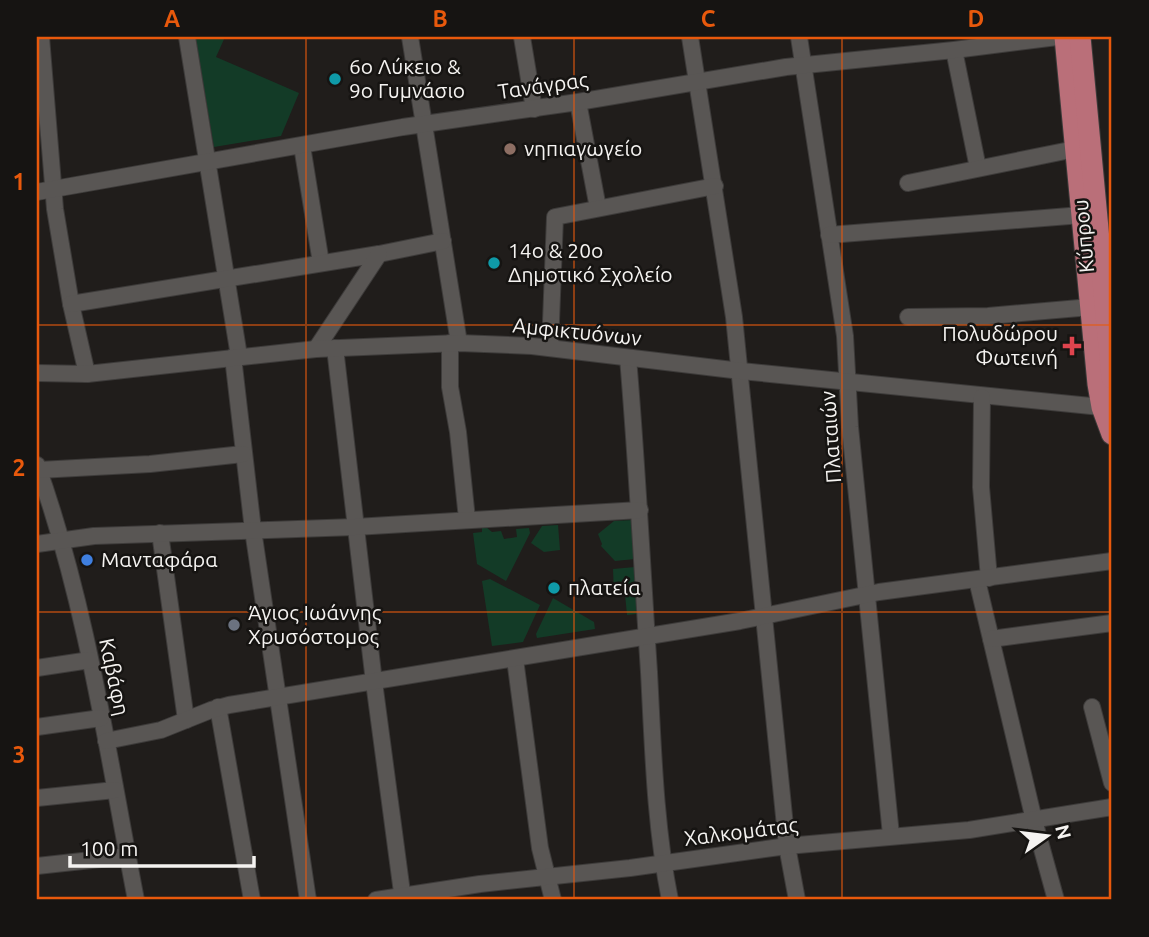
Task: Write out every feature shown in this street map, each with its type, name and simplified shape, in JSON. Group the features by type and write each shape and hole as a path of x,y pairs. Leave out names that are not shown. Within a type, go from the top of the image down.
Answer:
{"main road":[{"name":"Κύπρου","path":"1065,37 1075,149 1097,219 1091,307 1112,434"},
{"name":"Κύπρου","path":"1080,37 1112,378"}],"street":[{"path":"41,37 58,232 87,374"},
{"path":"187,37 227,277 243,454 308,900"},
{"path":"410,37 443,241 454,343 450,387 458,432 467,519"},
{"path":"523,37 534,109"},
{"path":"690,37 715,186 741,371 787,846 797,900"},
{"name":"Πλαταιών","path":"799,37 845,337 850,427 891,835"},
{"name":"Τανάγρας","path":"37,192 424,124 534,109 803,64 1057,37"},
{"path":"954,50 978,168"},
{"path":"578,102 598,208"},
{"path":"302,146 321,263"},
{"path":"908,183 1075,149"},
{"path":"550,348 555,217 715,186"},
{"path":"830,235 1097,219"},
{"path":"71,304 379,254 443,241"},
{"path":"316,349 379,254"},
{"path":"908,317 988,316 1091,307"},
{"name":"Αμφικτυόνων","path":"37,373 87,374 316,349 454,343 550,348 848,383 1107,407"},
{"path":"335,348 402,898"},
{"path":"628,358 663,863 670,900"},
{"path":"982,397 983,579 991,639 1056,900"},
{"path":"38,467 150,464 243,454"},
{"name":"Καβάφη","path":"38,467 61,540 90,660 136,900"},
{"path":"37,544 94,536 355,527 640,510"},
{"path":"160,533 186,720"},
{"path":"106,741 161,730 218,708 764,616 866,595 1112,561"},
{"path":"991,639 1112,623"},
{"path":"515,659 540,848 553,900"},
{"path":"37,668 90,660"},
{"path":"1092,707 1112,783"},
{"path":"218,708 251,900"},
{"path":"37,727 102,718"},
{"path":"37,798 115,790"},
{"name":"Χαλκομάτας","path":"376,900 480,884 787,846 969,830 1112,807"},
{"path":"37,866 128,856"}],"green space":[{"path":"195,37 225,37 216,57 299,93 281,136 214,147"},
{"path":"634,520 635,559 615,561 601,546 598,534 614,521"},
{"path":"558,525 560,550 544,552 531,543 542,526"},
{"path":"482,527 492,532 501,531 504,539 517,537 516,529 529,528 530,533 506,581 477,564 473,533 482,532"},
{"path":"635,567 637,614 627,615 625,594 614,594 613,569"},
{"path":"490,579 540,605 523,642 492,646 482,581"},
{"path":"553,598 594,622 595,629 537,638 536,634"}],"place":[{"name":"6ο Λύκειο & 9ο Γυμνάσιο","path":"335,79"},
{"name":"νηπιαγωγείο","path":"510,149"},
{"name":"14ο & 20ο Δημοτικό Σχολείο","path":"494,263"},
{"name":"Πολυδώρου Φωτεινή","path":"1072,346"},
{"name":"Μανταφάρα","path":"87,560"},
{"name":"πλατεία","path":"554,588"},
{"name":"Άγιος Ιωάννης Χρυσόστομος","path":"234,625"}]}
